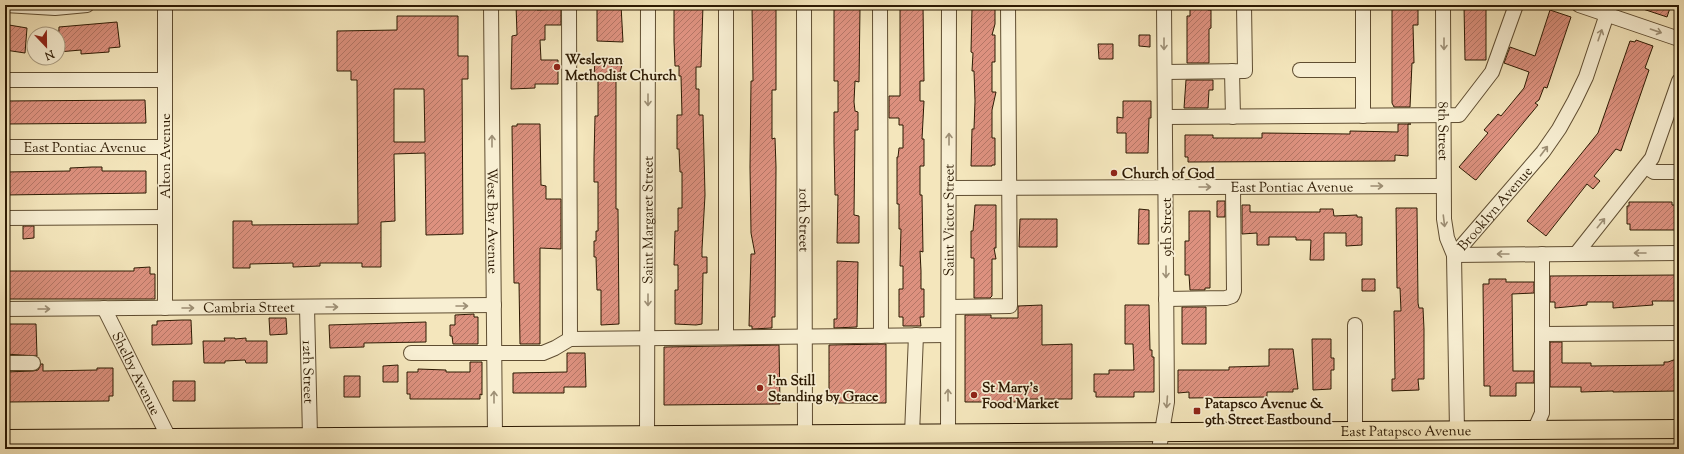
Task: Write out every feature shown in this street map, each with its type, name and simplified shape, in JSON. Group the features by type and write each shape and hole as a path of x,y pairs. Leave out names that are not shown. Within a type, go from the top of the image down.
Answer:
{"main road":[{"name":"East Patapsco Avenue","path":"5,439 169,438 316,441 495,436 603,443 647,436 948,434 1161,441 1355,432 1679,429"}],"street":[{"path":"5,5 55,8 87,5"},
{"name":"Alton Avenue","path":"165,5 166,308"},
{"name":"West Bay Avenue","path":"491,5 495,436"},
{"path":"569,5 570,339"},
{"name":"Saint Margaret Street","path":"647,436 648,5"},
{"path":"726,5 726,337"},
{"name":"10th Street","path":"804,5 804,435"},
{"path":"880,5 881,336"},
{"name":"Saint Victor Street","path":"948,434 949,5"},
{"path":"949,307 1010,306 1008,5"},
{"name":"9th Street","path":"1161,441 1167,402 1164,5"},
{"path":"1165,72 1245,71 1244,5"},
{"path":"1363,116 1364,5"},
{"name":"8th Street","path":"1443,5 1444,219 1447,238 1454,255"},
{"path":"1165,117 1459,115 1492,72 1516,5"},
{"path":"1579,5 1609,10 1679,39"},
{"name":"Brooklyn Avenue","path":"1457,431 1454,255 1543,152 1559,129 1586,76 1609,10"},
{"path":"1300,70 1363,70"},
{"path":"1232,71 1232,117"},
{"path":"5,80 165,80"},
{"path":"1576,254 1652,158 1679,81"},
{"name":"East Pontiac Avenue","path":"5,148 165,146"},
{"path":"1646,167 1654,172 1679,172"},
{"name":"East Pontiac Avenue","path":"949,188 1443,186"},
{"path":"1166,299 1226,298 1232,296 1234,291 1233,187"},
{"path":"5,218 165,217"},
{"path":"1454,255 1679,253"},
{"path":"1534,430 1542,413 1542,254"},
{"name":"Cambria Street","path":"5,309 494,306"},
{"name":"12th Street","path":"307,307 316,441"},
{"name":"Shelby Avenue","path":"104,308 169,438"},
{"path":"1355,325 1355,432"},
{"path":"1542,334 1679,333"},
{"path":"411,353 543,353 570,339 948,335"},
{"path":"912,434 916,336"},
{"path":"5,363 33,363"}],"building":[{"path":"516,5 537,5 537,10 561,9 561,25 545,25 545,40 540,40 541,60 558,60 558,84 535,84 535,88 511,89 512,36 517,35"},
{"path":"597,5 621,5 623,42 597,41"},
{"path":"679,5 703,5 701,67 696,67 696,89 699,89 699,115 703,115 705,195 702,257 707,257 707,273 703,273 702,324 696,325 675,324 675,290 678,290 678,265 674,265 675,231 678,231 678,208 682,208 682,172 680,172 679,149 677,149 677,115 682,115 681,76 679,76 679,66 675,66 674,41 674,8 679,8"},
{"path":"752,5 776,5 776,90 772,90 772,139 775,138 776,167 775,317 772,317 772,328 752,329 752,326 749,326 751,254 755,254 751,233 750,167 751,81 753,81"},
{"path":"834,5 855,5 855,8 860,8 859,82 855,81 854,102 855,111 858,112 858,130 855,130 854,215 859,216 859,243 837,243 838,195 835,195 834,112 838,112 838,81 834,81"},
{"path":"900,5 923,5 924,81 920,81 920,101 924,101 922,139 924,139 924,166 920,166 920,195 922,195 923,252 920,251 921,289 924,289 924,317 920,317 921,326 903,326 903,317 899,317 899,289 903,289 903,266 900,266 901,229 899,229 899,204 897,204 897,157 899,148 903,148 903,125 899,125 899,118 889,118 889,96 900,96"},
{"path":"975,5 995,5 995,24 992,35 995,35 995,62 992,62 992,92 996,92 992,110 992,138 995,138 995,165 992,166 971,166 972,129 974,129 975,101 974,71 972,71 973,53 971,52 972,8 975,8"},
{"path":"1190,5 1208,5 1208,10 1211,10 1211,28 1209,29 1209,63 1187,63 1187,16 1190,16"},
{"path":"1392,5 1418,5 1418,25 1413,25 1414,63 1412,63 1410,107 1394,107 1392,103"},
{"path":"1464,5 1486,5 1486,60 1465,60"},
{"path":"1637,5 1671,5 1667,17 1637,7"},
{"path":"1550,10 1571,17 1547,88 1544,87 1539,100 1535,103 1538,105 1476,180 1459,167 1488,133 1484,130 1498,114 1501,116 1524,88 1529,72 1504,63 1510,47 1535,56"},
{"path":"397,16 458,16 458,56 468,56 468,79 462,79 463,234 426,235 425,153 394,154 395,221 381,222 381,267 362,267 362,263 320,263 320,266 293,267 293,263 250,264 250,268 233,268 233,221 252,221 252,225 358,224 357,80 351,80 351,71 337,71 337,31 397,30","holes":["394,89 424,89 425,142 394,142"]},
{"path":"117,22 120,47 109,48 109,52 81,54 81,50 66,51 66,26"},
{"path":"9,25 26,28 25,53 5,50 5,29 9,30"},
{"path":"1139,35 1150,35 1150,47 1139,46"},
{"path":"1636,40 1653,46 1645,68 1649,70 1621,151 1616,149 1594,176 1600,181 1593,189 1587,184 1546,236 1527,221 1598,133 1630,41 1635,42"},
{"path":"1098,44 1113,44 1113,59 1099,59"},
{"path":"595,61 623,61 619,76 616,76 616,209 618,209 619,324 601,325 601,290 597,290 594,241 596,241 596,231 598,231 598,182 594,182 594,158 595,116 598,116 598,76 594,76"},
{"path":"1186,80 1213,80 1213,90 1209,90 1208,108 1184,108"},
{"path":"145,100 146,123 5,124 5,101"},
{"path":"1123,101 1151,101 1148,153 1126,153 1126,133 1117,133 1117,117 1123,118"},
{"path":"517,124 540,124 541,185 546,186 546,199 561,199 561,249 540,248 540,344 520,344 519,283 514,283 512,126 517,126"},
{"path":"1398,124 1408,124 1408,156 1395,155 1395,161 1188,162 1188,157 1185,157 1185,135 1213,135 1213,138 1262,138 1262,133 1350,134 1350,131 1398,132"},
{"path":"102,167 102,171 146,171 146,193 5,195 5,172 70,171 70,168"},
{"path":"1217,201 1225,201 1225,217 1217,217"},
{"path":"1629,202 1672,202 1672,205 1679,205 1679,230 1630,230 1630,224 1627,224 1627,206 1629,206"},
{"path":"975,205 996,205 996,248 994,248 996,259 992,259 992,296 990,298 974,298 974,258 971,258 971,231 973,231"},
{"path":"1242,205 1250,205 1250,212 1320,212 1320,209 1333,209 1334,216 1357,215 1357,217 1362,217 1362,245 1346,246 1346,233 1324,233 1324,260 1310,260 1311,240 1296,240 1296,237 1269,237 1269,245 1257,245 1257,233 1242,234"},
{"path":"1396,208 1417,208 1418,303 1419,308 1423,308 1424,329 1424,379 1418,379 1419,390 1392,391 1392,379 1395,379 1394,311 1401,311 1400,288 1397,288"},
{"path":"1139,209 1149,210 1149,244 1138,244"},
{"path":"1189,211 1210,211 1210,288 1205,288 1205,290 1190,290 1189,275 1185,275 1185,241 1189,241"},
{"path":"1020,219 1057,219 1057,247 1019,247"},
{"path":"23,226 34,226 34,238 23,239"},
{"path":"837,261 858,262 857,327 834,328 834,319 837,319"},
{"path":"150,267 150,274 155,274 155,299 5,299 5,271 134,271 134,268"},
{"path":"1676,275 1676,301 1652,301 1653,305 1613,308 1613,302 1587,302 1587,305 1555,308 1555,302 1550,302 1550,276"},
{"path":"1362,279 1375,279 1375,291 1362,291"},
{"path":"1489,279 1506,279 1506,282 1534,282 1534,293 1512,294 1513,371 1534,371 1534,383 1516,383 1516,396 1490,396 1490,386 1484,386 1483,284 1489,284"},
{"path":"1042,305 1042,345 1072,344 1072,399 1018,399 1019,402 965,402 965,315 991,315 991,318 1018,318 1018,306"},
{"path":"1125,305 1149,305 1150,350 1152,350 1152,357 1154,357 1154,392 1134,392 1134,397 1096,397 1096,392 1094,392 1094,374 1109,374 1109,370 1134,370 1133,344 1125,344"},
{"path":"1182,307 1206,307 1206,344 1182,344"},
{"path":"474,314 474,317 478,317 478,344 453,344 452,336 450,336 450,325 455,325 455,315"},
{"path":"269,318 286,318 287,334 270,335"},
{"path":"191,320 192,344 152,345 152,325 157,325 157,321"},
{"path":"426,322 426,342 364,343 364,347 330,348 329,325"},
{"path":"7,324 36,324 37,356 5,354 5,329 7,329"},
{"path":"224,338 246,338 246,341 267,341 267,363 246,363 245,360 225,361 225,363 204,363 203,341 225,341"},
{"path":"1312,339 1331,339 1331,358 1334,358 1334,370 1331,370 1331,389 1313,390"},
{"path":"1550,342 1562,342 1562,363 1591,363 1591,366 1664,365 1664,362 1679,358 1679,386 1677,386 1677,391 1613,392 1581,392 1581,387 1550,387"},
{"path":"886,344 886,403 834,403 829,398 829,345"},
{"path":"779,345 780,404 664,405 664,347"},
{"path":"1269,349 1293,349 1298,389 1293,389 1293,392 1267,392 1267,397 1189,398 1189,392 1178,393 1178,370 1229,370 1229,367 1269,366"},
{"path":"567,353 585,353 586,387 564,387 564,393 513,393 513,373 567,372"},
{"path":"470,362 482,362 482,395 480,394 480,399 410,399 410,394 407,394 407,372 418,372 418,369 446,370 446,372 470,372"},
{"path":"41,364 43,364 43,371 97,370 97,368 113,368 113,396 109,396 109,401 8,402 8,396 5,396 5,372 38,370"},
{"path":"398,365 398,382 383,382 383,366"},
{"path":"344,376 360,376 360,397 344,397"},
{"path":"173,381 195,381 195,401 173,401"}],"place":[{"name":"Wesleyan Methodist Church","path":"557,67"},
{"name":"Church of God","path":"1114,173"},
{"name":"I'm Still Standing by Grace","path":"760,388"},
{"name":"St Mary's Food Market","path":"974,395"},
{"name":"Patapsco Avenue & 9th Street Eastbound","path":"1197,411"}]}
